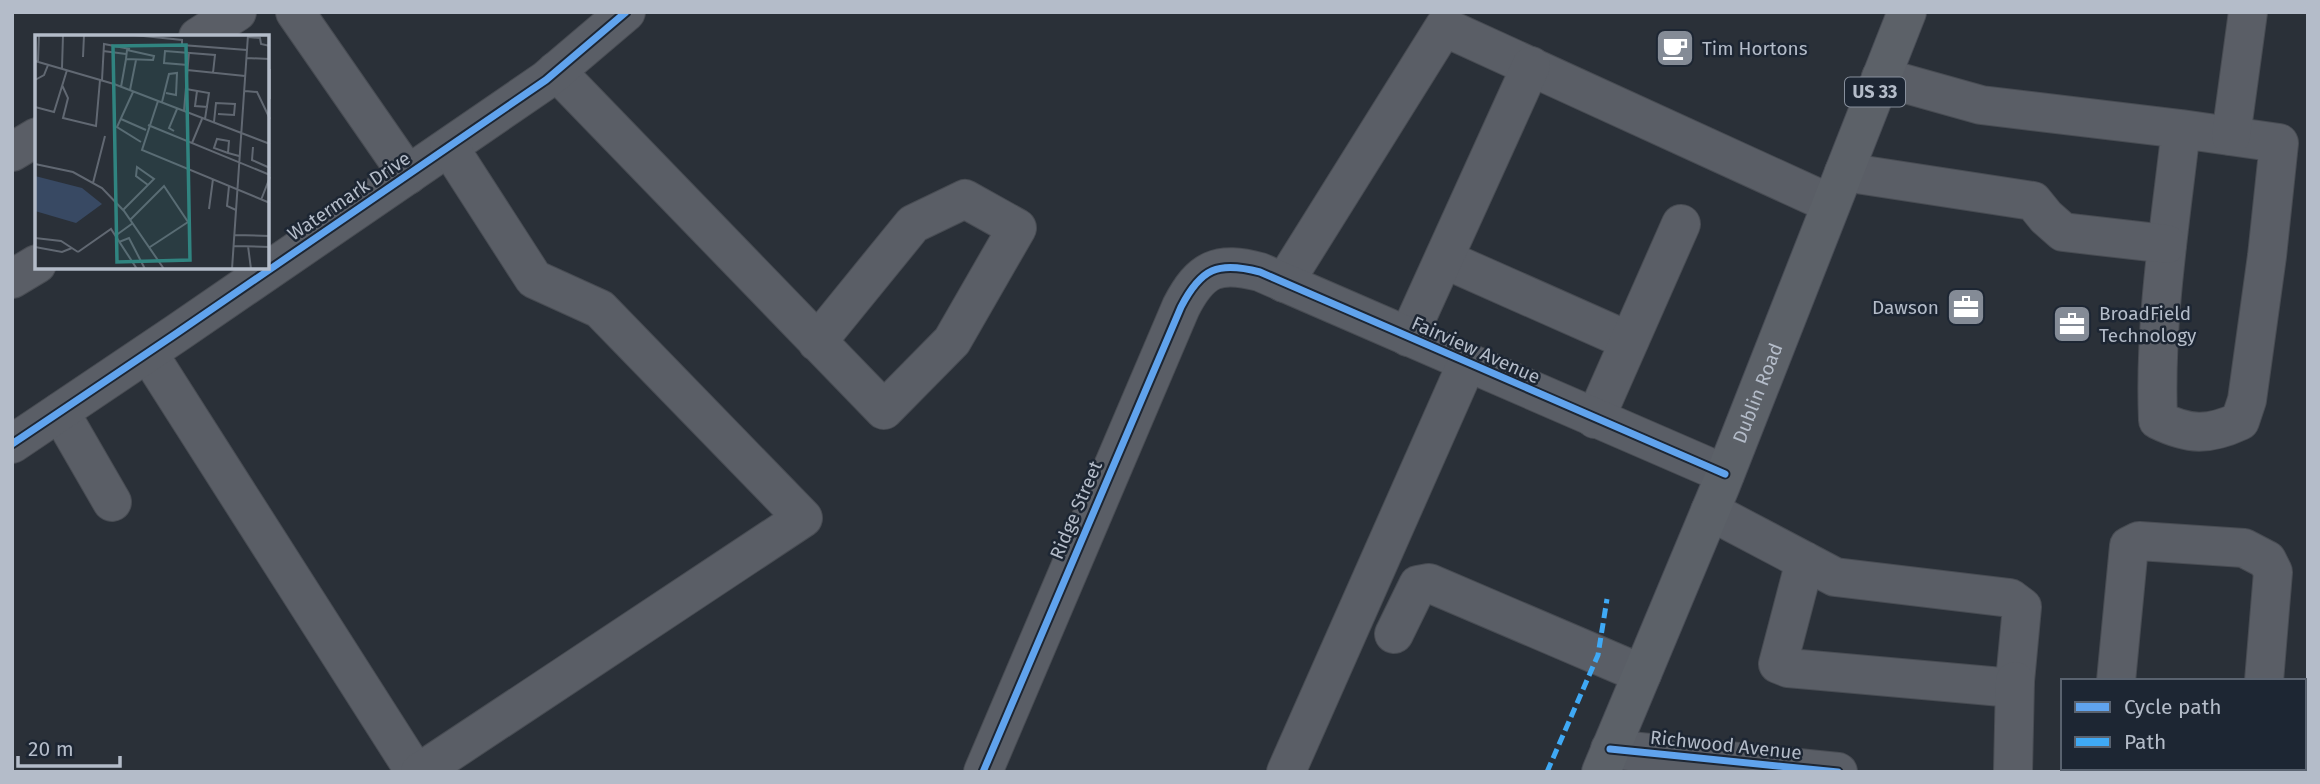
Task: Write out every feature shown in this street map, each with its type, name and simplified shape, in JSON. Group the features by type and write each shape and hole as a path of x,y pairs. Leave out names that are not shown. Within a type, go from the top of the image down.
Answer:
{"main road":[{"name":"Dublin Road","path":"1605,760 1725,474 1907,12"}],"street":[{"path":"295,12 408,175"},
{"name":"Watermark Drive","path":"270,269 556,71 626,12"},
{"path":"2231,136 2248,12"},
{"path":"1284,282 1444,27 1531,66 1837,188 2033,201 2063,232 2167,244"},
{"path":"1408,337 1531,66"},
{"path":"556,71 817,342 884,410 952,341 1017,228 965,199 913,224 817,342"},
{"path":"1881,77 1982,105 2181,129 2279,143 2292,174 2267,256 2247,400 2240,421 2223,429 2202,433 2180,430 2158,420 2159,346 2167,244 2181,129"},
{"path":"12,152 35,138"},
{"path":"420,772 803,518 600,309 534,279 449,147"},
{"path":"1595,419 1681,224"},
{"path":"1444,259 1629,341"},
{"path":"12,279 35,265"},
{"name":"Fairview Avenue","path":"1212,270 1236,266 1260,272 1725,474"},
{"name":"Watermark Drive","path":"12,444 269,270"},
{"name":"Ridge Street","path":"983,772 1181,307 1192,285 1212,270"},
{"path":"148,353 415,772"},
{"path":"1286,772 1467,363"},
{"path":"60,412 112,502"},
{"path":"1710,511 1835,577 2010,598 2022,607 2015,681 2013,772"},
{"path":"2116,679 2129,545 2139,541 2244,548 2267,560 2273,572 2264,679"},
{"path":"1805,561 1778,664 1788,668 2002,687 2015,681"},
{"path":"1394,634 1419,585 1429,583 1642,674"},
{"name":"Richwood Avenue","path":"1605,760 1838,772"}],"marked path":[{"path":"1547,772 1598,655 1607,599"}],"cycle path":[{"path":"270,269 546,80 626,12"},
{"path":"983,772 1181,307 1196,284 1212,271 1233,267 1260,272 1725,474"},
{"path":"12,444 269,270"},
{"path":"1610,749 1838,772"}],"place":[{"name":"Tim Hortons","path":"1675,48"},
{"name":"Dawson","path":"1966,307"},
{"name":"BroadField Technology","path":"2072,324"}]}
